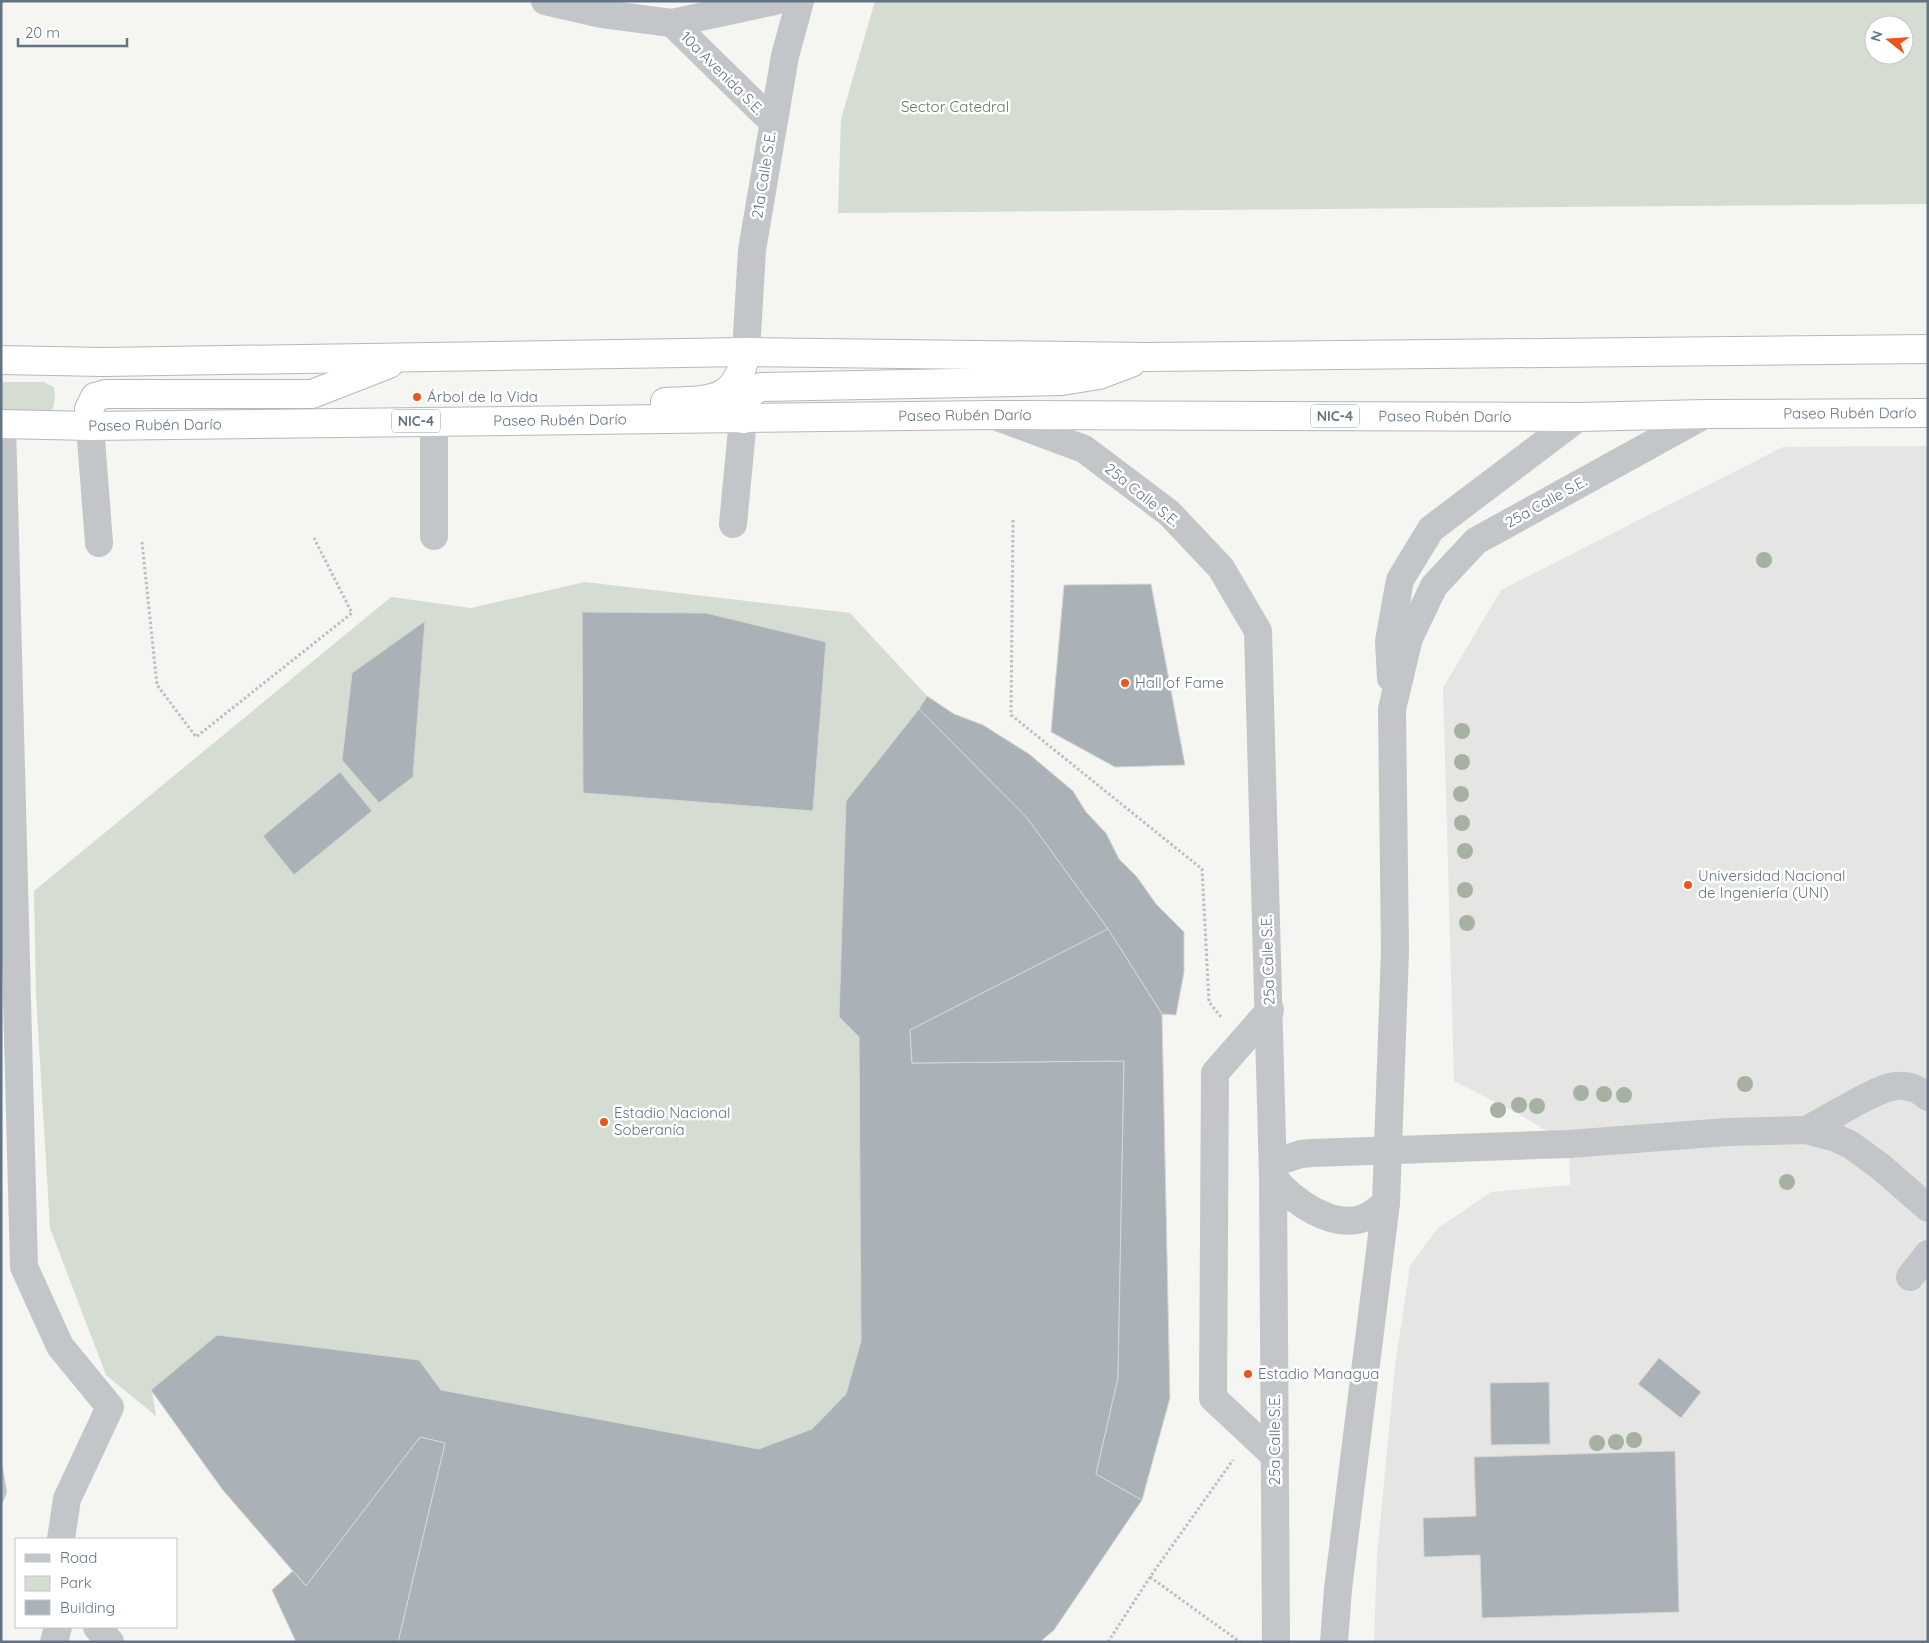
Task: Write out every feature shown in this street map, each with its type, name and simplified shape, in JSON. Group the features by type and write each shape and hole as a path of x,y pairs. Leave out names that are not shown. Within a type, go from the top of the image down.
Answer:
{"highway":[{"path":"1,360 103,362 746,352 1146,357 1928,349"},
{"path":"742,419 746,352"},
{"path":"442,421 504,409 702,400 717,397 739,379 746,352"},
{"path":"90,417 95,398 106,394 312,394 407,357"},
{"path":"742,419 744,406 749,395 755,388 760,387 1062,380 1099,376 1146,357"},
{"path":"38,360 59,367 75,379 87,394 90,417"},
{"name":"Paseo Rubén Darío","path":"2,424 90,417 442,421 992,415 1579,417 1706,414 1928,413"}],"street":[{"name":"10a Avenida S.E.","path":"545,1 602,14 674,12 775,1"},
{"name":"21a Calle S.E.","path":"746,352 752,250 785,56 800,1"},
{"name":"10a Avenida S.E.","path":"674,12 773,122"},
{"name":"25a Calle S.E.","path":"1392,709 1409,638 1434,586 1476,541 1706,414"},
{"name":"25a Calle S.E.","path":"992,415 1084,449 1169,513 1221,568 1258,631 1273,1170 1276,1642"},
{"path":"90,417 99,543"},
{"name":"25a Calle S.E.","path":"1334,1642 1338,1590 1386,1203 1395,951 1392,709 1389,641 1400,580 1431,529 1579,417"},
{"path":"733,524 742,419"},
{"path":"434,536 442,421"},
{"path":"2,424 24,1267 60,1346 110,1407 67,1499 61,1538"},
{"path":"1270,1010 1215,1073 1213,1398 1250,1435 1275,1456"},
{"path":"1806,1130 1885,1089 1906,1086 1916,1088 1928,1097"},
{"path":"1870,1159 1857,1139 1858,1119 1864,1105 1885,1089"},
{"path":"1386,1203 1362,1219 1348,1220 1329,1216 1299,1203 1285,1192 1273,1170 1301,1154 1388,1149 1569,1144 1727,1132 1806,1130 1836,1138 1851,1145 1928,1208"},
{"path":"1910,1276 1928,1254"},
{"path":"54,1642 58,1628"},
{"path":"98,1628 110,1642"}],"path":[{"path":"1014,520 1011,715 1202,870 1209,1002 1240,1044"},
{"path":"142,542 157,685 196,737 352,613 314,538"},
{"path":"1108,1642 1150,1577 1250,1435"},
{"path":"1150,1577 1240,1642"}],"shaded area":[{"name":"Universidad Nacional de Ingeniería (UNI)","path":"1928,446 1928,1642 1374,1642 1377,1556 1395,1366 1410,1266 1437,1229 1491,1192 1570,1185 1569,1144 1515,1112 1454,1081 1443,688 1501,590 1783,447"},
{"path":"1,1457 7,1492 1,1507"}],"green space":[{"name":"Sector Catedral","path":"875,1 1928,1 1928,204 838,213 841,119"},
{"path":"1,382 43,382 54,387 53,409 46,412 1,413"},
{"name":"Estadio Nacional Soberanía","path":"585,582 850,613 927,696 954,714 983,725 1029,754 1073,791 1086,812 1106,833 1119,859 1137,877 1156,904 1184,932 1184,972 1176,1015 1162,1015 1142,1500 1054,1630 1040,1642 296,1642 272,1590 292,1571 222,1489 152,1391 156,1416 106,1375 50,1228 36,995 34,891 391,597 471,608"}],"building":[{"path":"1151,584 1185,765 1115,767 1051,732 1064,585"},
{"path":"582,612 706,613 826,642 813,811 583,793"},
{"path":"425,621 413,777 379,803 342,760 352,673"},
{"path":"927,696 954,714 983,725 1029,754 1073,791 1086,812 1106,833 1119,859 1137,877 1156,904 1184,932 1184,972 1176,1015 1162,1014 1108,929 1027,818 919,709"},
{"path":"919,709 1027,818 1108,929 910,1030 912,1063 1124,1061 1118,1378 1096,1474 1142,1500 1054,1630 1040,1642 398,1642 445,1443 420,1437 306,1586 222,1489 151,1390 217,1335 419,1360 441,1390 759,1449 812,1429 846,1394 861,1341 859,1037 839,1017 846,801"},
{"path":"340,772 372,811 294,875 263,836"},
{"path":"1108,929 1162,1014 1170,1398 1142,1500 1096,1474 1118,1378 1124,1061 912,1063 910,1030"},
{"path":"1659,1358 1701,1392 1681,1418 1638,1384"},
{"path":"1549,1382 1550,1444 1491,1445 1490,1383"},
{"path":"420,1437 445,1443 398,1642 296,1642 272,1590 293,1571 306,1586"},
{"path":"1675,1451 1679,1612 1482,1618 1480,1555 1424,1557 1423,1518 1476,1516 1474,1457"}],"place":[{"name":"Árbol de la Vida","path":"417,397"},
{"name":"Hall of Fame","path":"1125,683"},
{"name":"Universidad Nacional de Ingeniería (UNI)","path":"1688,885"},
{"name":"Estadio Nacional Soberanía","path":"604,1122"},
{"name":"Estadio Managua","path":"1248,1374"}]}
